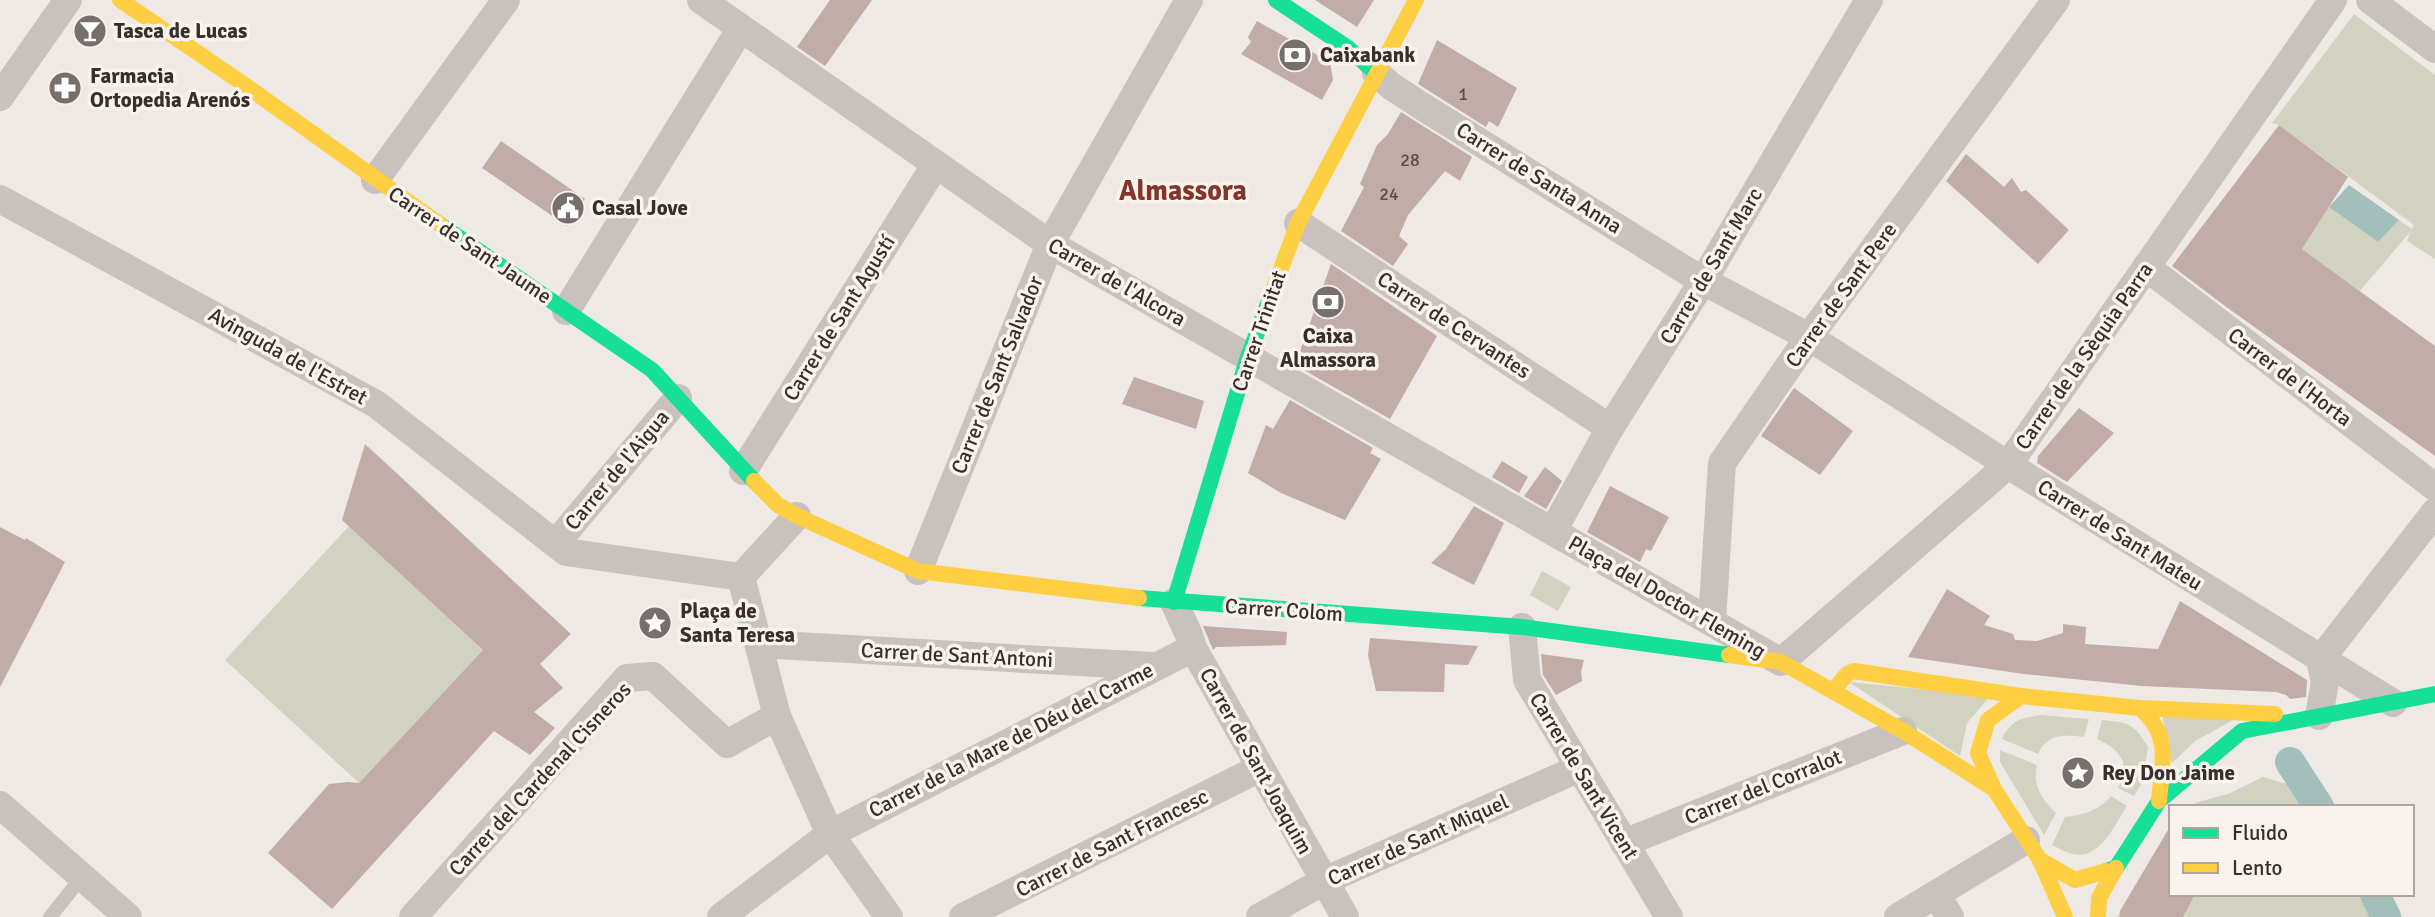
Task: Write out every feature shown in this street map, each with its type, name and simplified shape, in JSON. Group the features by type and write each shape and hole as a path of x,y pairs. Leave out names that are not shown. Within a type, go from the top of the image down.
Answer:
{"street":[{"path":"0,97 68,0"},
{"name":"Carrer de Sant Jaume","path":"120,0 242,83 375,180 652,370 743,471 778,505 797,516"},
{"path":"375,180 506,0"},
{"name":"Carrer de l'Alcora","path":"701,0 1050,244 1553,531"},
{"name":"Carrer de Sant Salvador","path":"918,571 1050,244 1189,0"},
{"path":"1276,0 1348,48 1376,73"},
{"name":"Carrer Trinitat","path":"1174,602 1248,357 1298,223 1416,0"},
{"name":"Carrer de Sant Marc","path":"1553,531 1609,428 1703,281 1869,0"},
{"name":"Carrer de Sant Pere","path":"1712,622 1722,463 1808,337 2056,0"},
{"path":"2370,0 2435,49"},
{"name":"Carrer de la Sèquia Parra","path":"1781,662 2008,465 2331,2"},
{"path":"566,311 741,28"},
{"name":"Carrer de Santa Anna","path":"1376,73 1420,105 1703,281"},
{"name":"Carrer de Sant Agustí","path":"743,471 936,164"},
{"name":"Avinguda de l'Estret","path":"0,199 376,404 556,543"},
{"name":"Carrer de Cervantes","path":"1298,223 1609,428"},
{"name":"Carrer de l'Horta","path":"2146,267 2435,487"},
{"name":"Carrer de Sant Mateu","path":"1703,281 1808,337 2008,465 2393,704"},
{"name":"Carrer de l'Aigua","path":"556,543 678,398"},
{"path":"2319,716 2325,682 2320,660 2435,512"},
{"path":"741,577 797,516"},
{"name":"Carrer Colom","path":"797,516 918,571 1174,602 1522,627 1781,662"},
{"name":"Plaça del Doctor Fleming","path":"1553,531 1781,662"},
{"path":"556,543 566,552 741,577"},
{"path":"741,577 777,716 830,834 889,917"},
{"name":"Carrer de Sant Joaquim","path":"1174,602 1192,648 1345,917"},
{"name":"Carrer de Sant Vicent","path":"1522,627 1527,680 1624,843 1659,914"},
{"name":"Carrer de Sant Antoni","path":"760,644 1154,667"},
{"name":"Carrer de la Mare de Déu del Carme","path":"722,917 830,834 1192,648"},
{"path":"1781,662 1903,732 1994,789"},
{"path":"1833,691 1847,674 1854,671 2021,696 2140,708 2319,716"},
{"name":"Carrer del Cardenal Cisneros","path":"413,917 628,678 653,676 727,744 777,716"},
{"path":"2098,917 2099,898 2159,801 2242,732 2435,694"},
{"path":"2021,696 1988,720 1978,753 1994,789 2033,850 2064,917"},
{"path":"2140,708 2154,720 2163,742 2159,801"},
{"name":"Carrer del Corralot","path":"1624,843 1903,732"},
{"name":"Carrer de Sant Francesc","path":"963,917 1261,768"},
{"name":"Carrer de Sant Miquel","path":"1259,917 1324,881 1580,768"},
{"path":"0,804 128,917"},
{"path":"2033,850 2076,880 2116,868"},
{"path":"1898,917 1943,906 2033,850"}],"lane":[{"path":"50,917 82,877"}],"green space":[{"path":"2354,14 2435,75 2435,259 2407,241 2410,232 2360,291 2302,249 2329,207 2378,242 2399,220 2412,229 2414,225 2279,125 2272,123"},
{"path":"349,526 483,650 359,783 225,660"},
{"path":"1542,571 1571,587 1558,611 1530,595"},
{"path":"1849,682 1990,696 1967,723 1960,756"},
{"path":"2162,714 2237,718 2195,741 2172,763"},
{"path":"2040,715 2089,719 2084,737 2057,737 2047,742 2038,754 2002,739 2017,721"},
{"path":"2102,720 2130,726 2148,747 2143,781 2134,796 2118,788 2124,772 2121,758 2112,748 2097,739"},
{"path":"2000,750 2037,765 2039,792 2056,813 2044,835 2000,762"},
{"path":"2263,777 2301,788 2308,805 2192,805 2228,794"},
{"path":"2111,796 2127,806 2099,846 2082,855 2052,845 2065,817 2090,811"},
{"path":"2169,828 2169,896 2367,896 2376,917 2117,917"}],"water":[{"path":"2349,185 2399,220 2378,242 2329,207"}],"building":[{"path":"830,0 872,0 825,66 797,47"},
{"path":"1315,0 1374,0 1357,27"},
{"path":"1257,21 1330,62 1333,80 1322,100 1241,54 1251,42 1248,37"},
{"path":"1437,40 1517,88 1498,127 1489,121 1486,127 1418,84"},
{"path":"1401,112 1472,157 1460,181 1445,171 1408,215 1399,236 1408,244 1393,266 1341,231 1364,187 1360,184 1377,145 1388,134"},
{"path":"2279,125 2348,177 2302,249 2435,346 2435,456 2172,266"},
{"path":"501,141 585,199 567,226 482,168"},
{"path":"1966,154 2004,187 2012,178 2021,192 2026,190 2069,230 2038,264 1946,181"},
{"path":"1331,264 1437,336 1390,419 1295,365"},
{"path":"1134,377 1204,401 1196,429 1122,404"},
{"path":"1794,388 1853,431 1820,475 1761,436"},
{"path":"1290,400 1373,448 1370,453 1381,459 1345,520 1281,493 1248,473 1266,425 1273,429"},
{"path":"2079,408 2114,433 2067,482 2037,463 2038,456"},
{"path":"365,444 571,634 540,664 563,688 534,712 555,728 530,755 494,731 332,909 268,853 329,784 359,783 483,650 342,520"},
{"path":"1502,461 1528,477 1519,493 1492,477"},
{"path":"1545,467 1562,481 1546,509 1524,496"},
{"path":"1610,486 1669,517 1651,551 1646,549 1640,562 1587,532"},
{"path":"1474,506 1504,523 1474,585 1431,563 1446,549"},
{"path":"0,527 25,540 26,538 65,562 0,687"},
{"path":"1947,589 1990,616 1984,625 2013,634 2015,640 2037,641 2063,633 2063,624 2086,627 2085,644 2158,649 2180,601 2307,680 2306,697 2290,699 2276,692 2142,686 2024,674 1908,657"},
{"path":"1203,626 1287,632 1286,645 1216,647 1213,650"},
{"path":"1370,638 1478,646 1468,665 1445,664 1444,692 1376,691 1368,655"},
{"path":"1541,654 1584,660 1582,681 1556,695 1543,675"},
{"path":"2169,828 2169,896 2194,896 2183,917 2120,917 2120,911"}],"waterway":[{"path":"2290,762 2318,805"},
{"path":"2376,896 2386,917"}],"traffic: fast":[{"path":"1276,0 1348,48 1376,73"},
{"path":"441,225 652,370 754,481"},
{"path":"1174,602 1248,357 1269,301"},
{"path":"1139,598 1522,627 1729,655"},
{"path":"2106,871 2116,868 2159,801 2242,731 2435,694"}],"traffic: slow":[{"path":"120,0 441,225"},
{"path":"1269,301 1298,223 1416,0"},
{"path":"754,481 778,505 797,516 918,571 1139,598"},
{"path":"1729,655 1781,662 1903,731 1994,789"},
{"path":"1833,691 1847,674 1854,671 2021,696"},
{"path":"2106,871 2075,880 2040,860 1994,789 1978,753 1988,720 2021,696 2140,708 2150,718 2161,740 2163,762 2159,801"},
{"path":"2140,708 2275,714"},
{"path":"2040,860 2065,917"},
{"path":"2098,917 2099,898 2116,868"}],"place":[{"name":"Tasca de Lucas","path":"90,31"},
{"name":"Caixabank","path":"1295,55"},
{"name":"Farmacia Ortopedia Arenós","path":"65,88"},
{"name":"Casal Jove","path":"568,208"},
{"name":"Caixa Almassora","path":"1328,302"},
{"name":"Plaça de Santa Teresa","path":"655,623"},
{"name":"Rey Don Jaime","path":"2078,773"}],"district":[{"name":"Almassora","path":"1183,191"}]}
